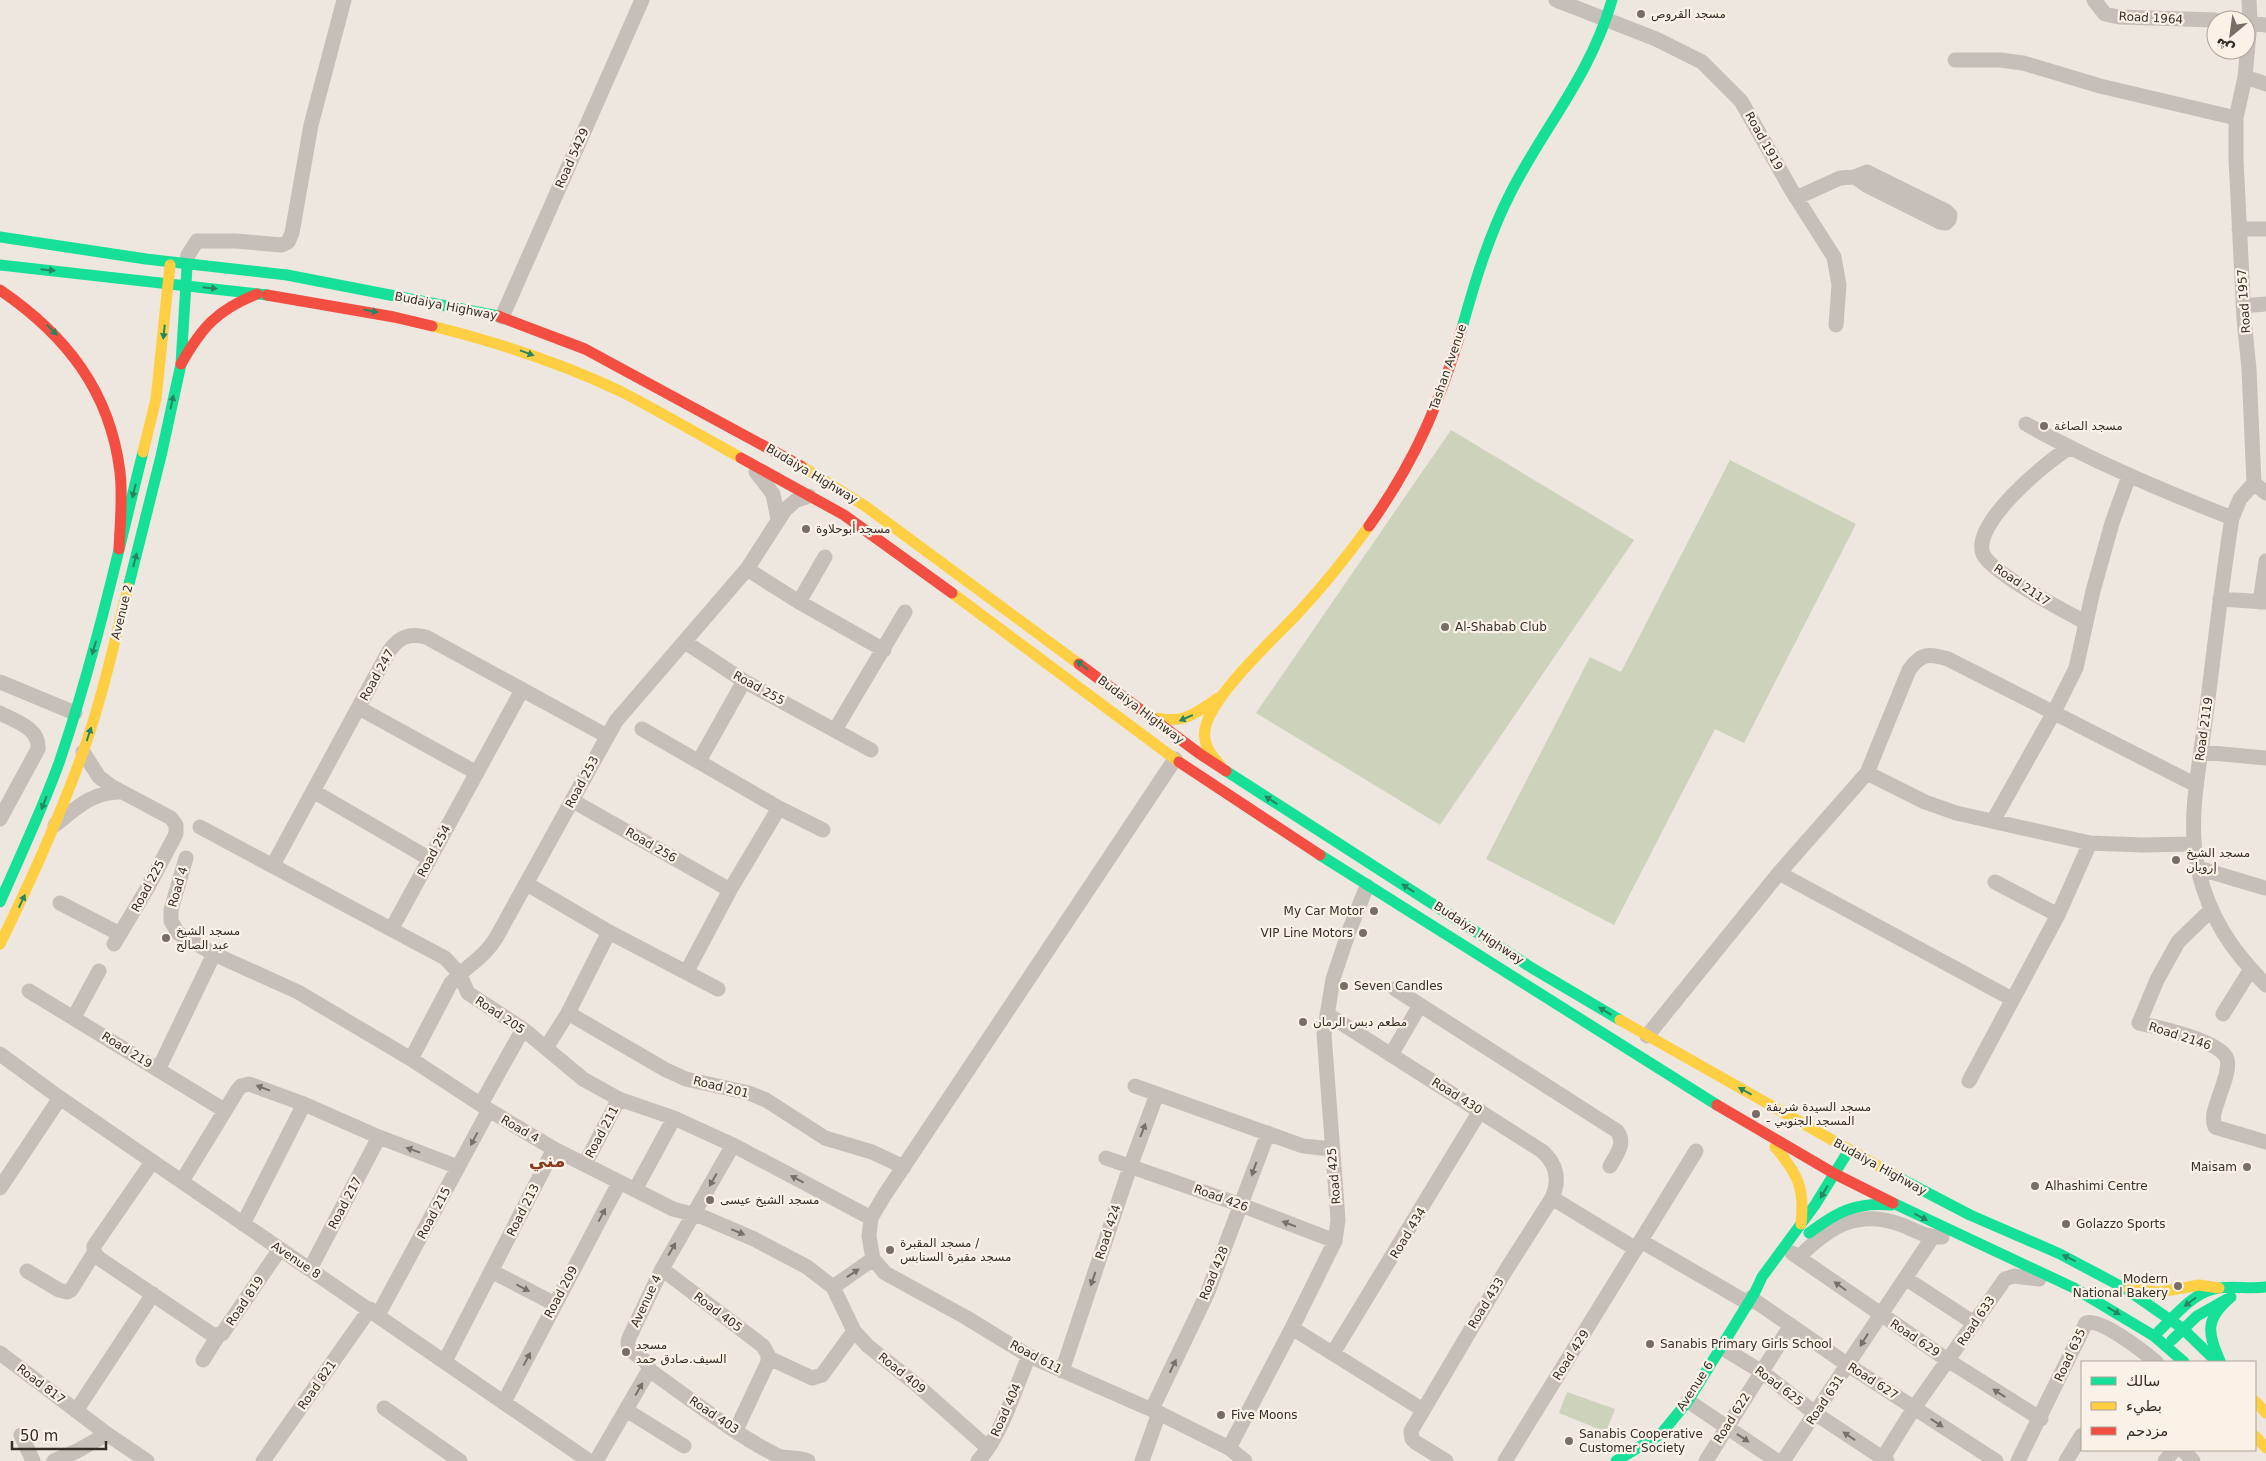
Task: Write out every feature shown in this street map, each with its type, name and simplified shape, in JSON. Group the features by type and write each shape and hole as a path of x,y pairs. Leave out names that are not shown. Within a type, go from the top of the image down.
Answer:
{"main road":[{"name":"Tashan Avenue","path":"1220,697 1306,604 1347,554 1391,495 1411,460 1451,366 1467,305 1491,234 1525,168 1554,124 1584,72 1608,20 1612,0"},
{"name":"Budaiya Highway","path":"0,237 170,262 287,275 502,317 584,349 676,397 833,485 957,572 1148,716 1227,772 1532,968 1647,1036 1849,1150 1853,1168 1901,1207 2062,1282 2115,1311 2154,1336 2183,1361"},
{"name":"Avenue 2","path":"0,902 41,809 76,713 156,398 170,262"},
{"name":"Avenue 2","path":"0,944 38,867 83,752 99,701 135,563 180,364 187,263"},
{"name":"Budaiya Highway","path":"0,264 329,303 397,316 503,344 586,376 621,392 809,496 872,534 1175,759 1367,886 1764,1134 1835,1174 1853,1168 2060,1254 2126,1289 2182,1328 2216,1361"},
{"path":"0,290 19,301 43,320 64,342 80,363 102,402 114,436 120,474 119,549"},
{"path":"180,364 195,338 215,314 228,306 258,294"},
{"path":"1148,716 1176,722 1189,718 1220,697"},
{"path":"1220,697 1204,731 1204,739 1205,748 1211,757 1227,772"},
{"path":"1764,1134 1791,1165 1800,1182 1804,1203 1805,1229 1855,1205 1874,1203 1901,1207"},
{"name":"Avenue 6","path":"1752,1298 1796,1255 1805,1229 1849,1150"},
{"path":"1839,1190 1853,1168"},
{"name":"Avenue 6","path":"1616,1461 1661,1434 1688,1402 1752,1298 1762,1276 1830,1205"},
{"path":"2126,1289 2160,1292 2199,1285 2247,1289 2266,1287"},
{"path":"2154,1336 2194,1298 2219,1288"},
{"path":"2167,1346 2182,1328 2210,1306 2247,1289"},
{"path":"2221,1361 2209,1337 2209,1324 2216,1310 2231,1297"},
{"path":"2256,1402 2266,1413"},
{"path":"2256,1437 2266,1448"}],"street":[{"path":"187,263 188,255 196,241 236,241 281,245 288,242 292,233 311,125 344,0"},
{"name":"Road 5429","path":"502,317 642,0"},
{"name":"Road 1919","path":"1556,0 1656,39 1702,62 1741,101 1796,198 1834,257 1839,284 1836,325"},
{"name":"Road 1964","path":"2094,0 2105,14 2118,17 2206,20"},
{"path":"1955,60 2000,60 2023,63 2100,86 2236,118"},
{"name":"Road 1957","path":"2246,60 2245,77 2236,118 2239,229 2243,306 2250,369 2254,483"},
{"path":"2245,77 2266,84"},
{"path":"1796,198 1840,178 1855,177 1868,172 1946,211 1950,216 1949,220 1946,223 1940,222 1866,185 1855,177"},
{"path":"2239,229 2266,229"},
{"path":"2243,306 2266,304"},
{"path":"2026,424 2069,448 2129,476 2232,518"},
{"name":"Road 2117","path":"2069,448 2040,468 2002,506 1985,535 1981,546 1987,560 1998,569 2055,607 2085,622"},
{"path":"747,463 764,480 773,494 778,519"},
{"path":"1993,820 2053,714 2076,668 2085,622 2112,523 2129,476"},
{"path":"2254,483 2266,493"},
{"name":"Road 2119","path":"2254,483 2240,499 2232,518 2196,785 2194,844 2198,868 2210,912 2236,952 2266,985"},
{"name":"Road 253","path":"411,1059 440,1000 459,973 491,948 607,736 631,703 747,569 778,519 789,505 809,496"},
{"path":"799,602 825,557"},
{"path":"2220,599 2263,602 2266,561"},
{"path":"747,569 799,602 884,650"},
{"path":"836,730 905,612"},
{"name":"Road 247","path":"272,865 395,643 405,636 415,634 426,638 607,736"},
{"name":"Road 255","path":"685,642 744,681 872,750"},
{"path":"1647,1036 1779,873 1866,773 1909,670 1914,662 1923,656 1935,655 1948,659 2196,785"},
{"path":"699,761 744,681"},
{"path":"0,682 76,713"},
{"name":"Road 254","path":"392,928 522,690"},
{"path":"359,708 477,773"},
{"path":"0,713 30,729 37,738 38,743 35,754 0,818"},
{"path":"642,729 778,808 823,830"},
{"path":"83,752 99,777 123,792"},
{"path":"2201,752 2266,758"},
{"path":"833,1286 873,1260 869,1236 871,1218 1175,759"},
{"path":"1866,773 1925,802 1956,813 2090,843 2194,844"},
{"path":"313,791 430,859"},
{"path":"54,826 94,796 123,792"},
{"name":"Road 225","path":"60,903 114,931 117,938 148,887 176,834 176,825 171,818 123,792"},
{"name":"Road 256","path":"573,801 730,890"},
{"path":"687,971 730,890 778,808"},
{"name":"Road 205","path":"200,827 445,958 459,973 468,993 523,1029 583,1078 619,1099 674,1118 733,1145 871,1218"},
{"path":"1969,1081 2058,915 2090,843"},
{"name":"Road 4","path":"186,858 171,910 171,921 178,933 214,954 298,992 411,1059 554,1149 673,1209 693,1216 703,1217 754,1239 807,1267 833,1286"},
{"path":"2198,868 2265,888"},
{"path":"1779,873 2012,998"},
{"path":"1996,882 2058,915"},
{"path":"527,884 609,932 687,971 718,989"},
{"name":"Road 425","path":"1229,1448 1335,1241 1338,1220 1324,1034 1333,979 1367,886"},
{"name":"Road 2146","path":"2210,912 2178,942 2157,980 2139,1023 2205,1043 2223,1053 2227,1060 2227,1068 2213,1116 2215,1127 2266,1142"},
{"path":"546,1048 568,1013 609,932"},
{"path":"158,1070 214,954"},
{"path":"2223,1014 2251,970"},
{"path":"74,1017 98,971"},
{"path":"1395,988 1617,1131 1622,1144 1610,1166"},
{"name":"Road 219","path":"30,990 224,1110"},
{"path":"1391,1055 1420,1005"},
{"name":"Road 201","path":"568,1013 666,1070 686,1079 749,1093 766,1100 825,1138 872,1152 904,1167"},
{"name":"Road 430","path":"1326,1014 1547,1155 1556,1172 1556,1185 1552,1198"},
{"name":"Road 215","path":"374,1312 458,1167 523,1029"},
{"name":"Avenue 8","path":"2,1056 152,1162 374,1312 589,1461"},
{"path":"182,1181 224,1110 241,1086 256,1085 379,1137 458,1167"},
{"path":"1135,1086 1310,1148 1332,1149"},
{"name":"Road 424","path":"1062,1371 1130,1166 1157,1094"},
{"path":"0,1188 60,1098"},
{"name":"Road 211","path":"584,1164 619,1099"},
{"path":"243,1224 304,1104"},
{"name":"Road 434","path":"1333,1353 1480,1111"},
{"path":"635,1190 674,1118"},
{"name":"Road 428","path":"1142,1461 1155,1411 1207,1294 1268,1133"},
{"name":"Road 217","path":"310,1269 379,1137"},
{"path":"693,1216 733,1145"},
{"name":"Road 213","path":"445,1361 554,1149"},
{"name":"Road 429","path":"1505,1461 1696,1150"},
{"name":"Road 426","path":"1106,1158 1241,1205 1335,1241"},
{"path":"27,1272 59,1290 68,1292 74,1286 94,1252 94,1246 97,1241 152,1162"},
{"name":"Road 209","path":"504,1402 619,1182"},
{"path":"1552,1198 1639,1245"},
{"name":"Road 433","path":"1446,1461 1412,1439 1412,1430 1422,1410 1506,1270 1552,1198"},
{"name":"Avenue 4","path":"649,1370 647,1361 630,1350 628,1341 662,1268 693,1216"},
{"path":"1796,1255 1832,1229 1862,1218 1888,1220 1932,1238 1960,1236"},
{"name":"Road 631","path":"1784,1461 1932,1238"},
{"name":"Road 627","path":"1639,1245 1752,1298 1848,1365 1996,1461"},
{"name":"Road 819","path":"94,1252 100,1259 213,1335 218,1336 225,1330 280,1249"},
{"name":"Road 629","path":"1796,1255 1949,1361 2041,1419"},
{"name":"Road 611","path":"873,1260 885,1273 967,1318 1029,1356 1155,1411 1229,1448 1245,1461"},
{"name":"Road 405","path":"662,1268 763,1346 768,1358 812,1378 818,1378 854,1331"},
{"path":"491,1271 555,1304"},
{"name":"Road 633","path":"1883,1460 1914,1408 1949,1361 2005,1278 2014,1276 2062,1282"},
{"path":"1905,1278 1974,1323"},
{"name":"Road 409","path":"833,1286 854,1331 868,1346 917,1384 988,1448"},
{"path":"76,1410 153,1294"},
{"name":"Road 821","path":"263,1461 374,1312"},
{"name":"Road 635","path":"2018,1461 2041,1419 2083,1327 2088,1322 2094,1322 2119,1336 2142,1350 2155,1361"},
{"name":"Road 622","path":"1706,1461 1790,1325"},
{"path":"1292,1328 1422,1410"},
{"path":"203,1360 218,1336"},
{"name":"Road 625","path":"1720,1348 1762,1372 1816,1414 1883,1460"},
{"name":"Road 817","path":"0,1353 106,1434 147,1461"},
{"name":"Road 404","path":"978,1461 988,1448 1001,1423 1029,1356"},
{"path":"736,1430 768,1358"},
{"path":"596,1461 649,1370"},
{"name":"Road 403","path":"649,1370 780,1459 792,1456 808,1461"},
{"path":"1688,1402 1777,1461"},
{"path":"384,1408 460,1461"},
{"path":"626,1410 684,1446"},
{"path":"54,1461 78,1451 106,1434"},
{"path":"21,1435 33,1461"},
{"path":"2066,1461 2081,1437"},
{"path":"2184,1451 2193,1461"}],"green space":[{"name":"Al-Shabab Club","path":"1451,430 1634,540 1440,825 1256,713"},
{"path":"1730,460 1856,524 1744,743 1715,729 1614,925 1486,859 1590,657 1621,672"},
{"path":"1567,1392 1615,1409 1606,1432 1559,1413"}],"traffic: fast":[{"path":"1462,328 1483,258 1503,208 1524,167 1580,76 1603,27 1612,0"},
{"path":"0,237 146,259 287,275 498,316"},
{"path":"0,265 267,295"},
{"path":"128,588 161,456 181,364 187,267"},
{"path":"0,902 31,833 72,725 104,608 143,452"},
{"path":"1226,771 1532,968 1620,1020"},
{"path":"1320,855 1717,1105"},
{"path":"1616,1461 1661,1434 1688,1401 1755,1292 1762,1277 1815,1205 1849,1150"},
{"path":"1901,1179 1970,1215 2060,1254 2126,1289 2182,1328 2216,1361"},
{"path":"1893,1203 2074,1288 2154,1336 2183,1361"},
{"path":"1809,1233 1829,1219 1847,1210 1867,1205 1891,1205"},
{"path":"2159,1331 2186,1305 2210,1290 2225,1287 2266,1287"},
{"path":"2220,1361 2213,1342 2211,1326 2216,1312 2231,1297"},
{"path":"2172,1340 2197,1316 2227,1299"}],"traffic: slow":[{"path":"143,452 156,399 170,265"},
{"path":"432,326 528,354 599,381 741,458"},
{"path":"801,466 865,506 1079,664"},
{"path":"1220,765 1212,756 1205,742 1206,725 1212,711 1234,681 1300,611 1345,559 1369,526"},
{"path":"0,944 44,849 83,752 102,691 128,588"},
{"path":"952,593 1179,762"},
{"path":"1148,716 1169,720 1185,718 1218,698"},
{"path":"1620,1020 1901,1179"},
{"path":"1775,1147 1789,1165 1798,1182 1802,1201 1801,1224"},
{"path":"2129,1289 2160,1292 2199,1285 2219,1288"},
{"path":"2256,1402 2266,1413"},
{"path":"2256,1437 2266,1448"}],"traffic: jam":[{"path":"0,290 24,307 64,346 81,368 95,391 115,443 120,472 119,549"},
{"path":"181,364 196,340 212,321 231,306 257,294"},
{"path":"267,295 394,317 432,326"},
{"path":"498,316 585,349 801,466"},
{"path":"1369,526 1400,478 1424,431 1435,407 1462,328"},
{"path":"741,458 844,515 952,593"},
{"path":"1079,664 1200,754 1226,771"},
{"path":"1179,762 1320,855"},
{"path":"1717,1105 1835,1174 1893,1203"}],"place":[{"name":"مسجد القروص","path":"1641,14"},
{"name":"مسجد الصاغة","path":"2044,426"},
{"name":"مسجد أبوحلاوة","path":"806,529"},
{"name":"Al-Shabab Club","path":"1445,627"},
{"name":"مسجد الشيخ إرويان","path":"2176,860"},
{"name":"My Car Motor","path":"1374,911"},
{"name":"VIP Line Motors","path":"1363,933"},
{"name":"مسجد الشيخ عبد الصالح","path":"166,938"},
{"name":"Seven Candles","path":"1344,986"},
{"name":"مطعم دبس الرمان","path":"1303,1022"},
{"name":"مسجد السيدة شريفة - المسجد الجنوبي","path":"1756,1114"},
{"name":"Maisam","path":"2247,1167"},
{"name":"Alhashimi Centre","path":"2035,1186"},
{"name":"مسجد الشيخ عيسى","path":"710,1200"},
{"name":"Golazzo Sports","path":"2066,1224"},
{"name":"مسجد المقبرة / مسجد مقبرة السنابس","path":"890,1250"},
{"name":"Modern National Bakery","path":"2178,1286"},
{"name":"Sanabis Primary Girls School","path":"1650,1344"},
{"name":"مسجد السيف.صادق حمد","path":"626,1352"},
{"name":"Five Moons","path":"1221,1415"},
{"name":"Sanabis Cooperative Customer Society","path":"1569,1441"}],"district":[{"name":"مني","path":"547,1160"}]}
